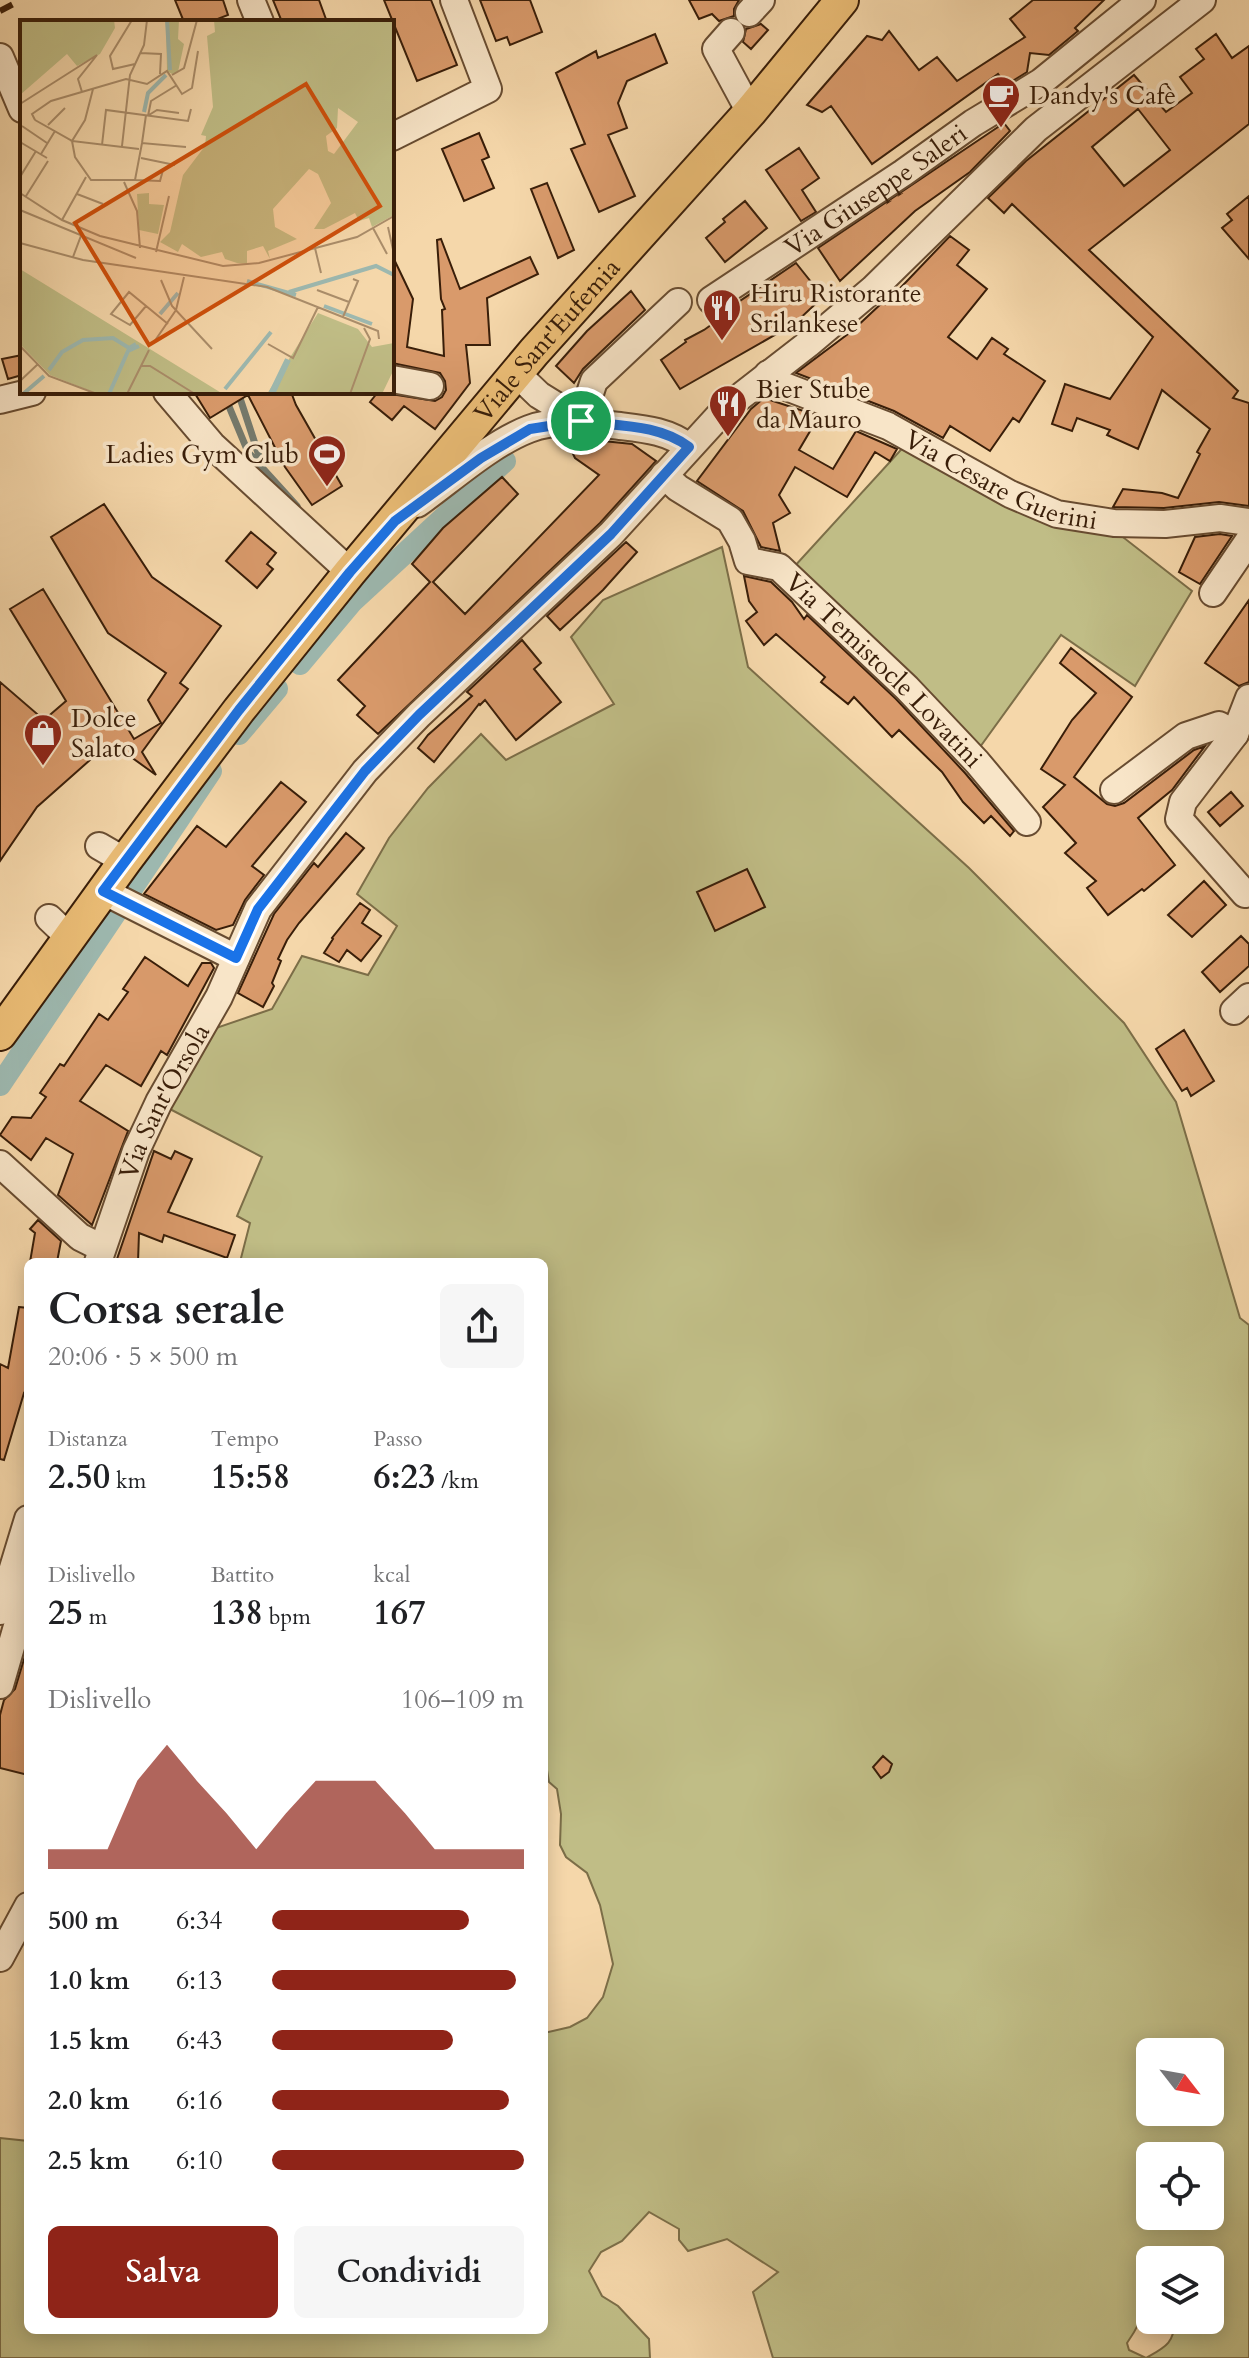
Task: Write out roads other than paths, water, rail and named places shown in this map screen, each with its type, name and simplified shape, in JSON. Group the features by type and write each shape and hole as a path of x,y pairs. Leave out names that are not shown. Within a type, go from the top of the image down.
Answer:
{"main road":[{"name":"Viale Sant'Eufemia","path":"0,1034 60,928 119,899 112,853 239,710 516,373 750,112 842,0"}],"street":[{"path":"251,0 259,20"},
{"path":"394,136 488,89 454,0"},
{"name":"Via Sant'Orsola","path":"0,1164 100,1255 136,1151 159,1102 219,997 258,909 365,771 419,715 611,534 727,407 873,289 1036,129 1202,0"},
{"name":"Via Giuseppe Saleri","path":"711,300 973,123 1041,82 1139,1"},
{"path":"747,15 716,49 750,112"},
{"path":"0,57 20,104"},
{"path":"1041,82 1063,108"},
{"path":"581,421 594,381 678,302"},
{"path":"516,373 539,395 581,421"},
{"name":"Via Cesare Guerini","path":"768,374 779,384 888,426 1010,494 1057,514 1114,523 1165,524 1220,518 1249,522"},
{"path":"394,379 430,386"},
{"path":"0,400 24,394"},
{"path":"169,394 212,445 350,572"},
{"path":"395,521 481,458 530,429 581,421 655,430 676,437 689,447"},
{"name":"Via Temistocle Lovatini","path":"664,475 678,488 730,520 742,541 748,561 779,567 907,688 977,762 1027,822"},
{"path":"1213,593 1249,540"},
{"path":"1245,894 1179,819 1183,802 1235,734 1249,698"},
{"path":"1114,790 1186,736 1219,725 1235,734"},
{"path":"119,899 236,958"},
{"path":"0,1611 24,1532"},
{"path":"0,1685 24,1602"},
{"path":"0,1958 24,1913"}],"waterway":[{"path":"224,394 248,452 297,506"},
{"path":"239,394 261,462"},
{"path":"300,664 352,602 505,461"},
{"path":"239,734 277,689"},
{"path":"0,1085 211,771"}],"railway":[{"path":"0,11 21,0"}],"place":[{"name":"Dandy's Cafè","path":"1001,129"},
{"name":"Hiru Ristorante Srilankese","path":"722,342"},
{"name":"Bier Stube da Mauro","path":"728,438"},
{"name":"Ladies Gym Club","path":"327,488"},
{"name":"Dolce Salato","path":"43,767"}]}
